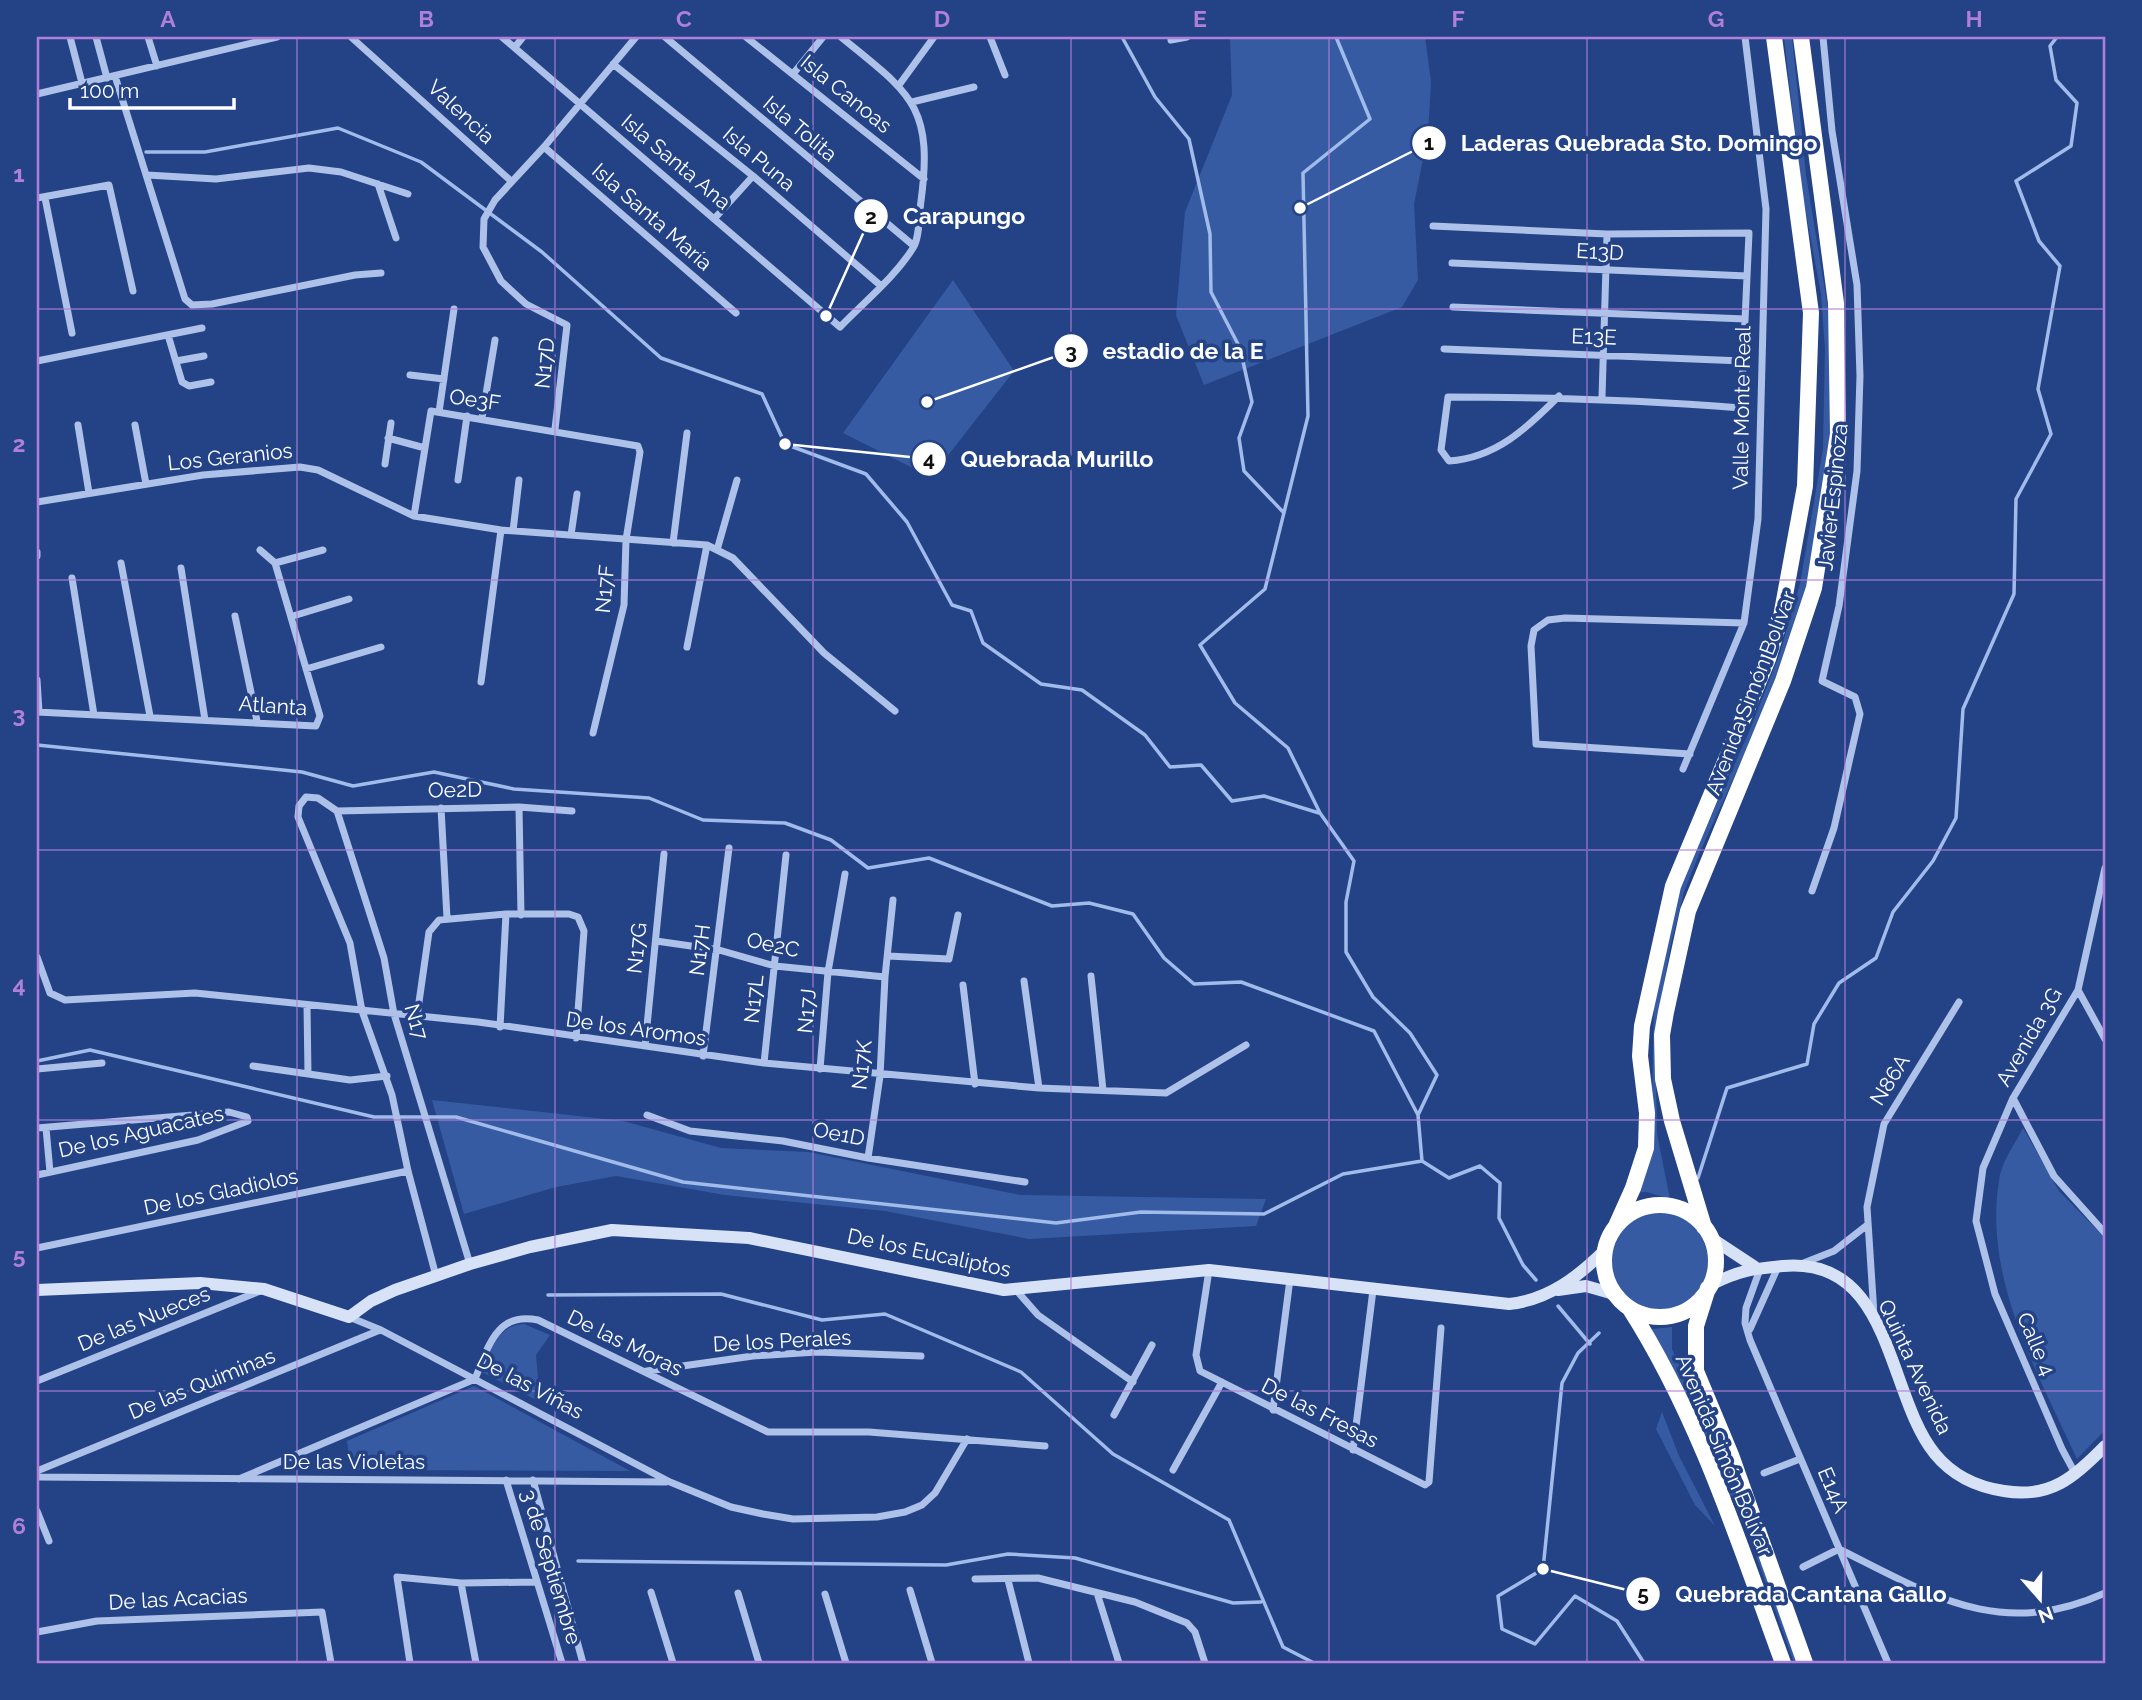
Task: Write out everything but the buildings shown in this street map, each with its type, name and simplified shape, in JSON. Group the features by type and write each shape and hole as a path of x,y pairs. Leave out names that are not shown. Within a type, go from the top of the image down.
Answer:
{"highway":[{"name":"Avenida Simón Bolívar","path":"1605,1250 1633,1188 1646,1148 1647,1113 1640,1056 1642,1027 1673,886 1768,659 1781,617 1805,486 1811,313 1774,37"},
{"name":"Avenida Simón Bolívar","path":"1801,37 1836,303 1838,434 1814,588 1783,681 1688,911 1662,1035 1663,1079 1672,1121 1716,1264 1696,1326 1696,1371 1731,1455 1805,1663"},
{"path":"1616,1226 1628,1215 1660,1205 1677,1208 1692,1215 1707,1232"},
{"path":"1605,1250 1604,1266 1614,1294"},
{"name":"Avenida Simón Bolívar","path":"1630,1309 1646,1315 1664,1317 1682,1312 1697,1303 1710,1286"},
{"name":"Avenida Simón Bolívar","path":"1614,1294 1630,1309 1671,1380 1738,1538 1783,1663"}],"street":[{"path":"70,37 82,83"},
{"path":"96,37 146,175 186,299 192,304 212,304 355,275 381,273"},
{"path":"148,37 157,66"},
{"path":"37,94 277,37"},
{"name":"Valencia","path":"351,37 511,181"},
{"name":"Isla Santa Ana","path":"502,37 840,327 880,285"},
{"path":"514,47 523,37"},
{"path":"511,181 544,147 636,37"},
{"name":"Isla Tolita","path":"665,37 914,246"},
{"name":"Isla Canoas","path":"746,37 924,179"},
{"path":"793,74 823,37"},
{"path":"841,37 899,85 912,102 922,129 924,179 914,246 880,285"},
{"path":"899,85 934,37"},
{"path":"990,37 1005,75"},
{"path":"1171,40 1187,37"},
{"name":"Valle Monte Real","path":"1683,769 1744,623 1758,519 1766,209 1745,37"},
{"name":"Javier Espinoza","path":"1812,891 1834,828 1860,714 1855,697 1822,681 1839,606 1857,471 1860,376 1857,285 1832,131 1823,37"},
{"name":"Isla Puna","path":"613,64 753,176 880,285"},
{"path":"912,102 974,87"},
{"name":"Isla Santa María","path":"544,147 736,313"},
{"path":"146,175 216,179 309,168 341,172 408,194"},
{"path":"715,218 753,176"},
{"name":"N17D","path":"511,181 484,219 483,247 501,281 526,304 567,325 555,429"},
{"path":"378,184 396,238"},
{"path":"72,333 41,198 109,186 133,291"},
{"path":"1433,226 1607,234 1749,233 1741,408 1602,397 1559,396 1448,397 1441,450 1449,461 1499,447 1524,430 1559,396"},
{"path":"1602,397 1607,234"},
{"name":"E13D","path":"1452,263 1747,276"},
{"path":"1453,307 1605,314 1762,313"},
{"path":"414,516 425,448 444,379 454,309"},
{"path":"37,361 202,328"},
{"path":"1744,331 1762,333"},
{"path":"168,335 185,385 211,382"},
{"path":"482,418 495,340"},
{"name":"E13E","path":"1444,349 1743,360"},
{"path":"176,361 204,356"},
{"path":"410,375 444,379"},
{"name":"Oe3F","path":"435,412 555,429 638,446"},
{"path":"458,480 467,416"},
{"path":"385,464 391,423"},
{"path":"78,425 89,493"},
{"path":"135,425 146,484"},
{"path":"673,542 687,433"},
{"path":"388,438 425,448"},
{"name":"N17F","path":"593,733 624,605 626,540 640,452 638,446"},
{"name":"Los Geranios","path":"37,502 203,475 310,468 414,516 501,530 707,545"},
{"path":"513,531 519,480"},
{"path":"717,550 737,480"},
{"path":"571,535 578,494"},
{"path":"481,682 501,530"},
{"path":"687,647 707,545 733,558 824,653 895,711"},
{"path":"260,550 275,563 323,550"},
{"path":"121,563 150,716"},
{"name":"Atlanta","path":"38,712 257,721 312,727 319,724 320,716 293,616 275,563"},
{"path":"181,568 205,719"},
{"path":"72,578 94,715"},
{"path":"293,616 349,599"},
{"path":"235,616 257,721"},
{"path":"1690,754 1536,744 1531,646 1534,630 1548,620 1565,618 1744,623"},
{"path":"306,669 381,648"},
{"path":"37,680 38,712"},
{"path":"337,811 318,798 310,796 302,800 298,817 341,915 356,969 362,1011 387,1076 408,1171 436,1276"},
{"path":"519,807 522,915"},
{"name":"Oe2D","path":"337,811 519,807 572,811"},
{"path":"441,808 447,918"},
{"name":"N17","path":"337,811 384,958 394,1014 470,1264"},
{"name":"N17H","path":"703,1056 719,950 729,848"},
{"name":"N17G","path":"645,1046 664,853"},
{"name":"N17L","path":"764,1063 786,855"},
{"name":"Avenida 3G","path":"1976,1221 1983,1168 2013,1098 2078,989 2105,868"},
{"name":"N17J","path":"820,1069 828,972 845,874"},
{"name":"N17K","path":"868,1158 880,1076 885,977 893,900"},
{"path":"500,1027 506,914"},
{"path":"417,1016 429,932 439,920 506,914 569,914 583,924 576,1038"},
{"path":"888,956 949,959 958,915"},
{"name":"Oe2C","path":"656,942 719,950 775,966 885,977"},
{"name":"De los Aromos","path":"37,957 50,993 65,1000 195,993 417,1016 703,1056 975,1084 1166,1093 1246,1045"},
{"path":"1091,976 1103,1090"},
{"path":"1024,981 1039,1088"},
{"path":"963,985 975,1084"},
{"path":"2078,989 2105,1039"},
{"name":"N86A","path":"1874,1317 1866,1226 1867,1207 1884,1124 1959,1002"},
{"path":"307,1005 309,1074"},
{"path":"37,1069 102,1063"},
{"path":"253,1066 350,1080 387,1076"},
{"path":"2013,1098 2054,1176 2105,1233"},
{"name":"De los Aguacates","path":"37,1175 198,1140 244,1125 247,1117 229,1112 46,1128"},
{"name":"Oe1D","path":"647,1115 690,1131 783,1141 868,1158 1025,1182"},
{"path":"37,1128 46,1128 50,1172"},
{"name":"De los Gladiolos","path":"39,1248 408,1171"},
{"name":"Calle 4","path":"1976,1221 1995,1294 2062,1450 2076,1475"},
{"path":"1801,1265 1834,1251 1866,1226"},
{"name":"De los Eucaliptos","path":"349,1317 372,1301 470,1264 530,1247 612,1230 721,1235 810,1248 992,1288 1017,1291 1209,1270 1502,1304 1535,1300 1588,1267 1605,1250"},
{"path":"1707,1232 1758,1267"},
{"name":"Quinta Avenida","path":"1710,1286 1758,1267 1801,1265 1843,1280 1874,1317 1924,1434 1947,1467 1982,1488 2012,1493 2041,1492 2076,1475 2105,1446"},
{"name":"E14A","path":"1758,1267 1746,1308 1745,1323 1749,1329 1750,1340 1888,1663"},
{"path":"1749,1329 1778,1267"},
{"name":"De las Fresas","path":"1209,1270 1197,1365 1202,1373 1425,1485 1429,1482 1441,1328"},
{"path":"1273,1410 1290,1279"},
{"name":"De las Viñas","path":"37,1290 200,1283 264,1289 381,1330 670,1482 731,1507 793,1519 877,1517 905,1512 922,1505 934,1493 967,1439"},
{"name":"De los Eucaliptos","path":"1554,1290 1586,1286 1614,1294"},
{"name":"De las Nueces","path":"37,1381 264,1289"},
{"path":"1353,1450 1373,1290"},
{"path":"1017,1291 1038,1315 1133,1382"},
{"name":"De las Moras","path":"475,1379 494,1332 512,1320 525,1317 538,1320 646,1371 768,1432 869,1432 1045,1446"},
{"name":"De las Quiminas","path":"37,1471 381,1330"},
{"path":"1114,1415 1152,1345"},
{"name":"De los Perales","path":"646,1371 753,1356 804,1352 921,1356"},
{"path":"239,1479 475,1379"},
{"path":"1173,1470 1222,1382"},
{"path":"1764,1473 1800,1459"},
{"name":"De las Violetas","path":"37,1477 670,1482"},
{"name":"3 de Septiembre","path":"506,1480 562,1663"},
{"path":"533,1480 583,1663"},
{"path":"37,1511 49,1541"},
{"path":"1803,1567 1839,1549 1975,1611 2025,1615 2084,1602 2105,1593"},
{"path":"410,1663 397,1577 461,1583 537,1581"},
{"path":"975,1580 1038,1578 1135,1602 1187,1623 1195,1632 1205,1663"},
{"path":"1008,1580 1029,1663"},
{"path":"461,1583 476,1663"},
{"path":"910,1590 932,1663"},
{"path":"651,1592 673,1663"},
{"path":"738,1593 759,1663"},
{"path":"1097,1593 1119,1663"},
{"path":"825,1594 846,1663"},
{"name":"De las Acacias","path":"37,1632 97,1621 322,1612 331,1663"}],"shaded area":[{"path":"1230,37 1425,37 1431,82 1428,134 1414,204 1418,280 1402,307 1204,385 1176,315 1185,212 1232,95"},
{"path":"1784,37 1792,37 1806,175 1830,321 1831,451 1808,585 1778,681 1699,854 1684,892 1671,944 1660,1005 1656,1077 1657,1134 1670,1199 1647,1192 1631,1193 1652,1099 1654,1003 1678,889 1749,732 1780,653 1800,584 1823,449 1825,349 1821,294 1802,191"},
{"path":"953,280 1014,371 931,477 843,433"},
{"path":"432,1100 623,1121 721,1148 808,1152 1021,1195 1266,1199 1256,1226 1029,1239 885,1211 725,1195 616,1176 556,1187 464,1214"},
{"path":"2023,1128 2059,1191 2105,1238 2105,1430 2077,1459 2016,1322 1998,1249 1996,1212 2000,1175"},
{"path":"1658,1212 1686,1220 1700,1234 1708,1262 1700,1290 1686,1304 1658,1312 1630,1304 1616,1290 1608,1262 1616,1234 1630,1220"},
{"path":"524,1324 550,1335 536,1355 540,1402 482,1372 501,1334 507,1329"},
{"path":"1672,1327 1672,1349 1756,1537 1801,1663 1794,1663 1750,1539 1670,1362 1661,1346 1643,1330"},
{"path":"474,1386 630,1471 351,1470 347,1441"},
{"path":"1662,1412 1679,1456 1715,1526 1695,1505 1656,1429"}],"waterway":[{"path":"1122,37 1155,97 1189,139 1210,234 1211,292 1240,348 1252,402 1239,438 1244,471 1284,513"},
{"path":"1336,37 1370,119 1303,173 1308,416 1265,589 1200,645 1235,703 1288,748 1320,813 1354,861 1346,902 1346,952 1373,997 1410,1033 1437,1075 1418,1115 1422,1161 1449,1178 1480,1166 1500,1183 1499,1218 1523,1265 1536,1280"},
{"path":"1698,1178 1727,1088 1807,1064 1814,1024 1839,983 1876,958 1893,912 1933,861 1956,818 1963,709 2014,594 2016,499 2051,434 2038,389 2060,266 2039,241 2016,181 2071,146 2077,103 2056,80 2050,46 2057,37"},
{"path":"146,152 205,152 338,128 421,162 542,252 661,358 762,394 785,444 866,474 907,522 952,605 971,611 983,643 1041,684 1082,690 1145,735 1170,767 1201,765 1232,801 1264,796 1319,813"},
{"path":"37,745 302,772 353,786 434,772 514,789 649,798 703,820 785,823 831,840 868,868 929,858 1052,906 1089,903 1133,914 1164,958 1194,984 1241,982 1374,1031 1418,1115"},
{"path":"37,1061 90,1050 374,1117 456,1117 683,1182 1056,1223 1141,1212 1264,1214 1343,1174 1422,1161"},
{"path":"548,1295 721,1294 822,1320 885,1314 1021,1372 1113,1454 1229,1520 1283,1647 1314,1663"},
{"path":"1558,1306 1590,1344"},
{"path":"1599,1333 1578,1353 1562,1383 1543,1569 1498,1596 1502,1629 1535,1644 1575,1596 1617,1621 1644,1663"},
{"path":"578,1561 946,1565 1008,1554 1075,1558 1233,1603 1261,1602"}],"place":[{"name":"Laderas Quebrada Sto. Domingo","path":"1300,208"},
{"name":"Carapungo","path":"826,316"},
{"name":"estadio de la E","path":"927,402"},
{"name":"Quebrada Murillo","path":"785,444"},
{"name":"Quebrada Cantana Gallo","path":"1543,1569"}]}
